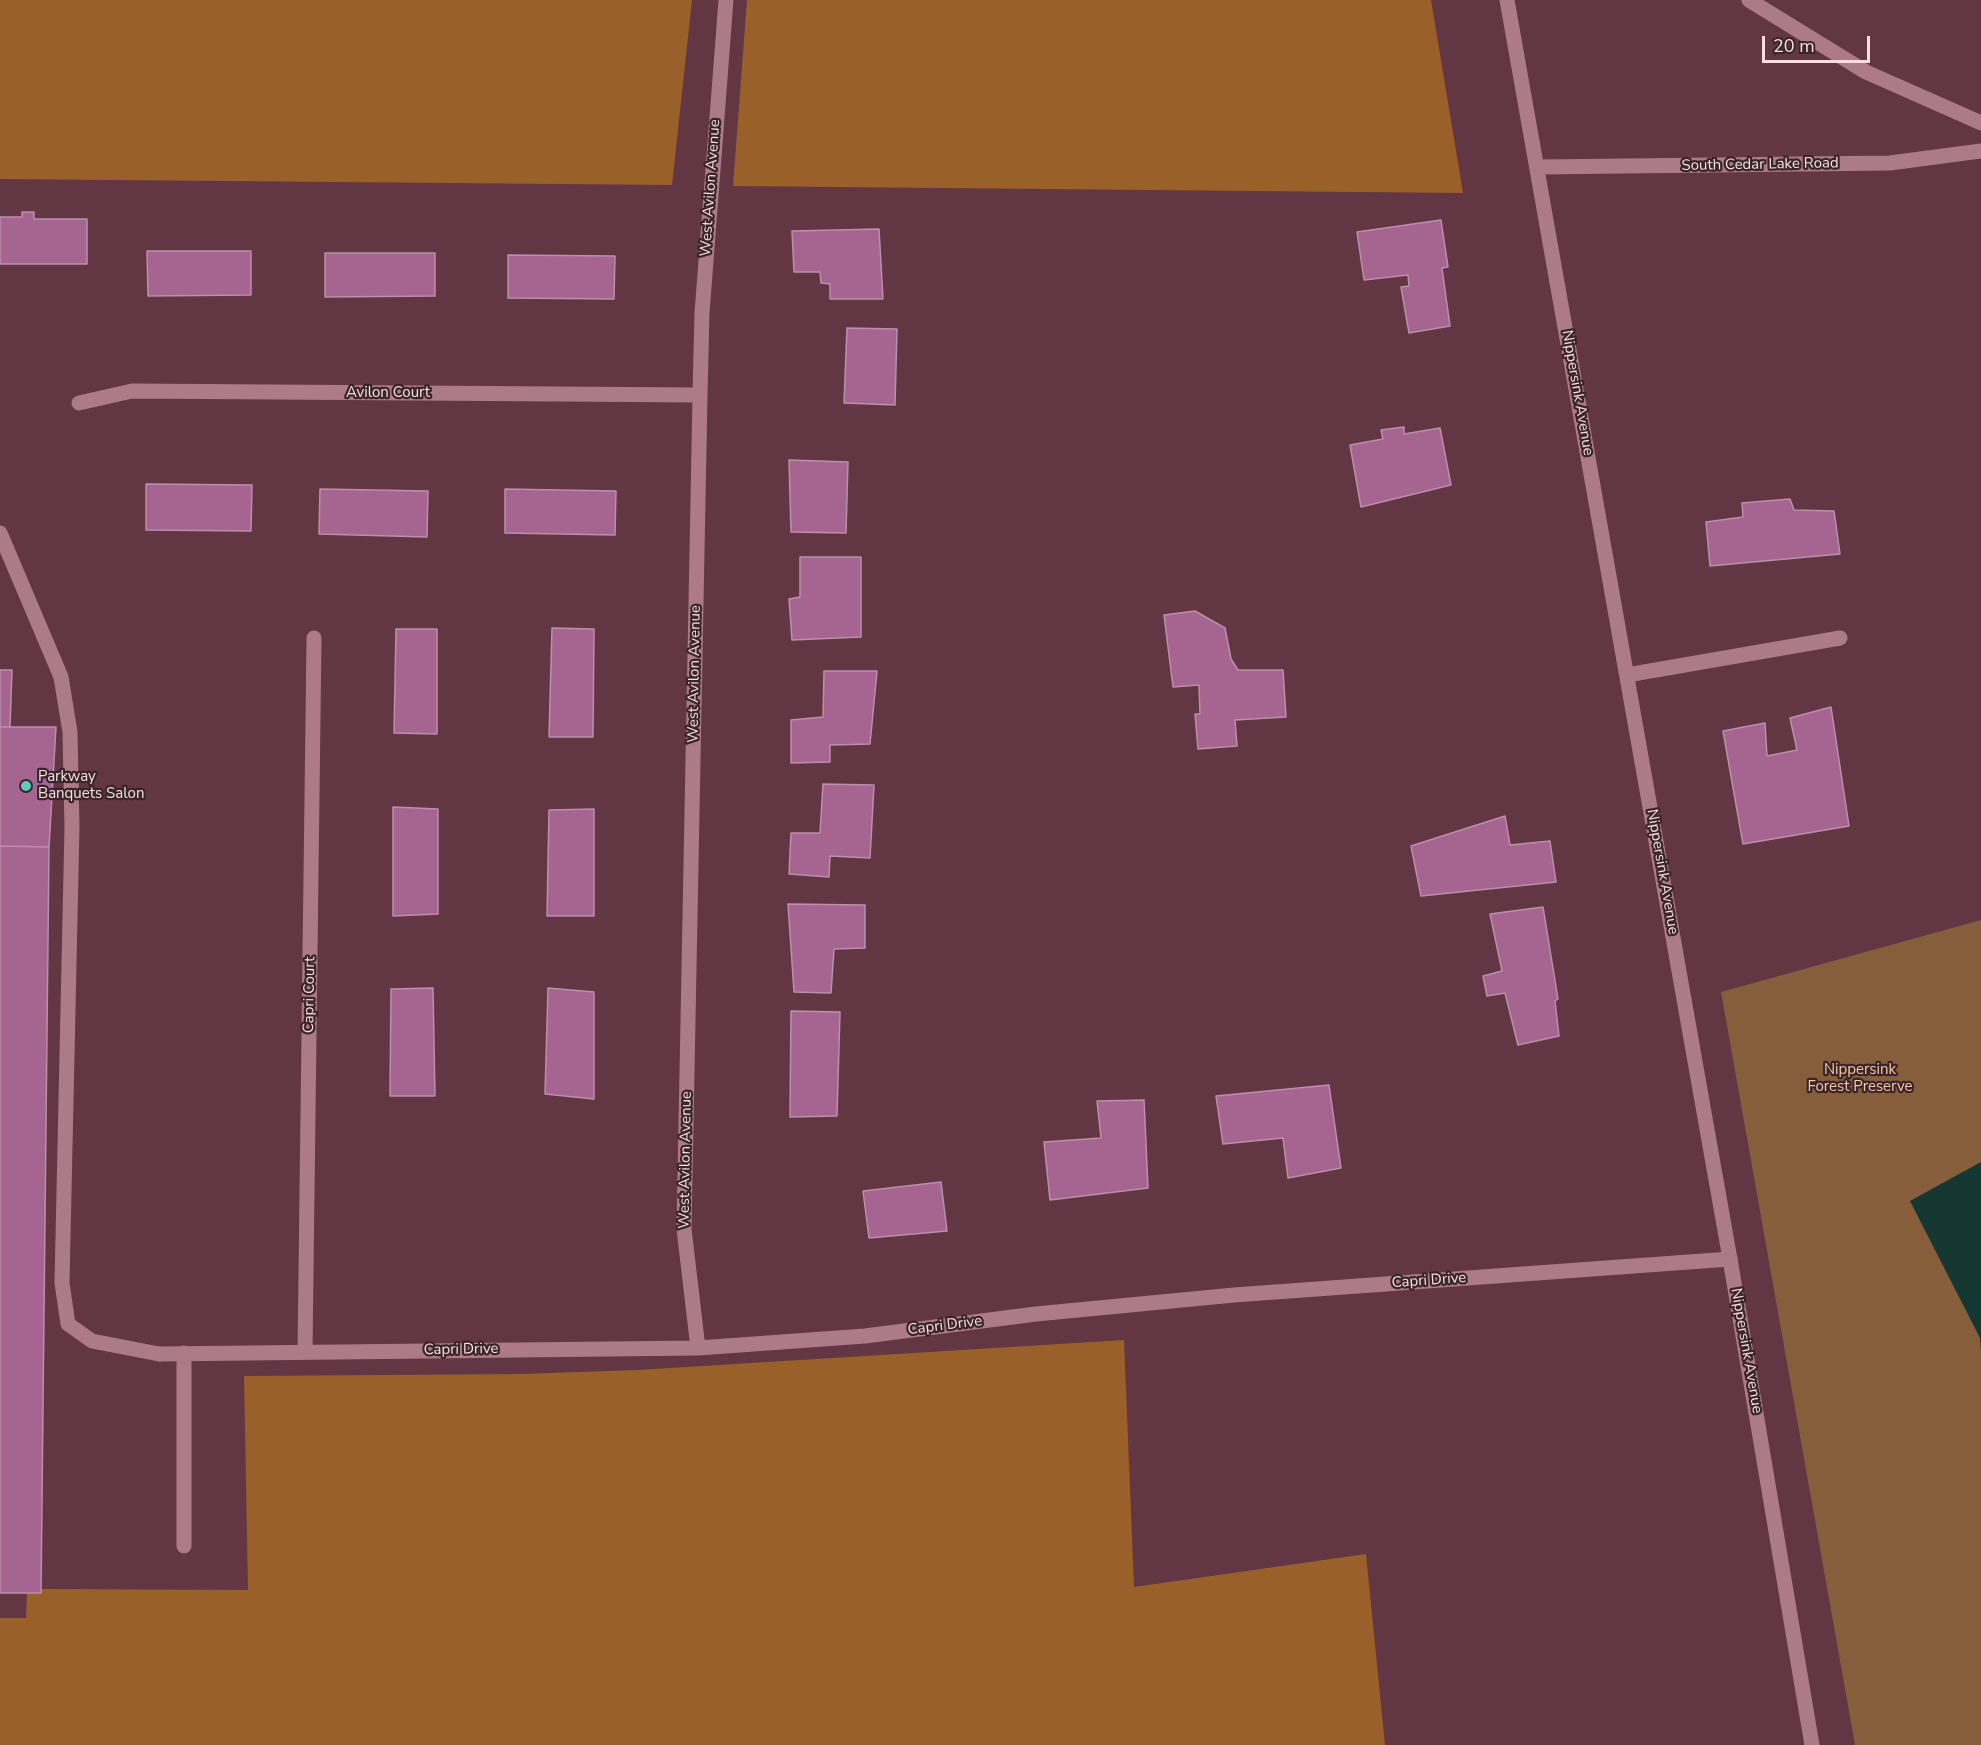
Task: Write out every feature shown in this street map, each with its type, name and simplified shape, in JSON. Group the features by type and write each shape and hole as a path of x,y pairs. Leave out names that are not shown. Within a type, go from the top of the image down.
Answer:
{"street":[{"name":"West Avilon Avenue","path":"698,1347 684,1228 700,395 702,313 726,0"},
{"name":"Nippersink Avenue","path":"1507,0 1730,1259 1812,1745"},
{"path":"1749,0 1866,72 1981,123"},
{"name":"South Cedar Lake Road","path":"1538,167 1890,163 1981,151"},
{"name":"Avilon Court","path":"78,403 132,391 700,395"},
{"name":"Capri Drive","path":"0,533 61,677 70,732 72,827 62,1283 68,1324 92,1341 159,1354 698,1347 866,1336 1036,1314 1234,1295 1730,1259"},
{"name":"Capri Court","path":"305,1351 314,638"},
{"path":"1627,675 1840,638"},
{"path":"184,1353 184,1545"}],"green space":[{"name":"Nippersink Forest Preserve","path":"1981,920 1981,1745 1855,1745 1721,992"}],"shaded area":[{"path":"0,0 692,0 672,185 0,179"},
{"path":"747,0 1431,0 1463,193 733,186"},
{"path":"1981,1162 1981,1352 1980,1338 1910,1201"},
{"path":"1124,1340 1134,1587 1366,1554 1385,1745 0,1745 0,1618 26,1618 27,1593 41,1593 41,1589 248,1590 244,1376 521,1374 638,1370"}],"building":[{"path":"22,212 34,212 34,219 87,219 87,264 0,264 0,217 22,217"},
{"path":"1441,220 1448,267 1442,268 1450,326 1409,333 1401,287 1409,286 1408,275 1364,280 1357,232"},
{"path":"879,229 883,299 830,299 830,284 821,283 820,272 794,272 792,231"},
{"path":"147,251 251,251 251,295 148,296"},
{"path":"325,253 435,253 435,296 325,297"},
{"path":"508,255 615,256 614,299 508,298"},
{"path":"847,328 897,329 895,405 844,403"},
{"path":"1404,427 1404,434 1440,428 1451,485 1361,507 1350,445 1383,439 1381,430"},
{"path":"789,460 848,462 846,533 791,532"},
{"path":"146,484 252,485 251,531 146,530"},
{"path":"320,489 428,491 427,537 319,534"},
{"path":"505,489 616,491 615,535 505,533"},
{"path":"1790,499 1794,510 1834,511 1840,554 1710,566 1706,522 1743,517 1742,503"},
{"path":"800,557 861,557 861,637 792,640 789,599 800,597"},
{"path":"1195,611 1225,628 1231,659 1238,670 1283,670 1286,717 1235,720 1237,746 1198,749 1195,714 1200,714 1199,685 1173,687 1164,615"},
{"path":"552,628 594,629 593,737 549,737"},
{"path":"396,629 437,629 437,734 394,733"},
{"path":"0,670 12,670 10,727 0,727"},
{"path":"824,671 877,671 870,744 830,745 830,762 791,763 791,720 823,717"},
{"path":"1831,707 1849,826 1743,844 1723,731 1765,723 1767,756 1797,750 1790,718"},
{"name":"Parkway Banquets Salon","path":"0,727 56,727 49,847 0,846"},
{"path":"823,784 874,785 870,858 830,856 829,877 789,874 791,833 820,833"},
{"path":"393,807 438,809 438,914 393,916"},
{"path":"594,809 594,916 547,916 549,810"},
{"path":"1505,816 1510,845 1550,841 1556,882 1421,896 1411,846"},
{"path":"0,846 49,847 41,1593 0,1593"},
{"path":"788,904 865,905 865,948 834,949 831,993 794,992"},
{"path":"1543,907 1558,999 1555,1001 1559,1036 1518,1045 1505,993 1487,996 1483,976 1502,971 1490,914"},
{"path":"433,988 435,1096 390,1096 391,989"},
{"path":"548,988 594,992 594,1099 545,1094"},
{"path":"791,1011 840,1012 837,1116 790,1117"},
{"path":"1329,1085 1341,1168 1288,1178 1283,1138 1223,1144 1216,1096"},
{"path":"1144,1100 1148,1188 1050,1200 1044,1142 1101,1138 1097,1101"},
{"path":"941,1182 947,1231 869,1238 863,1191"}],"place":[{"name":"Parkway Banquets Salon","path":"26,786"}]}
